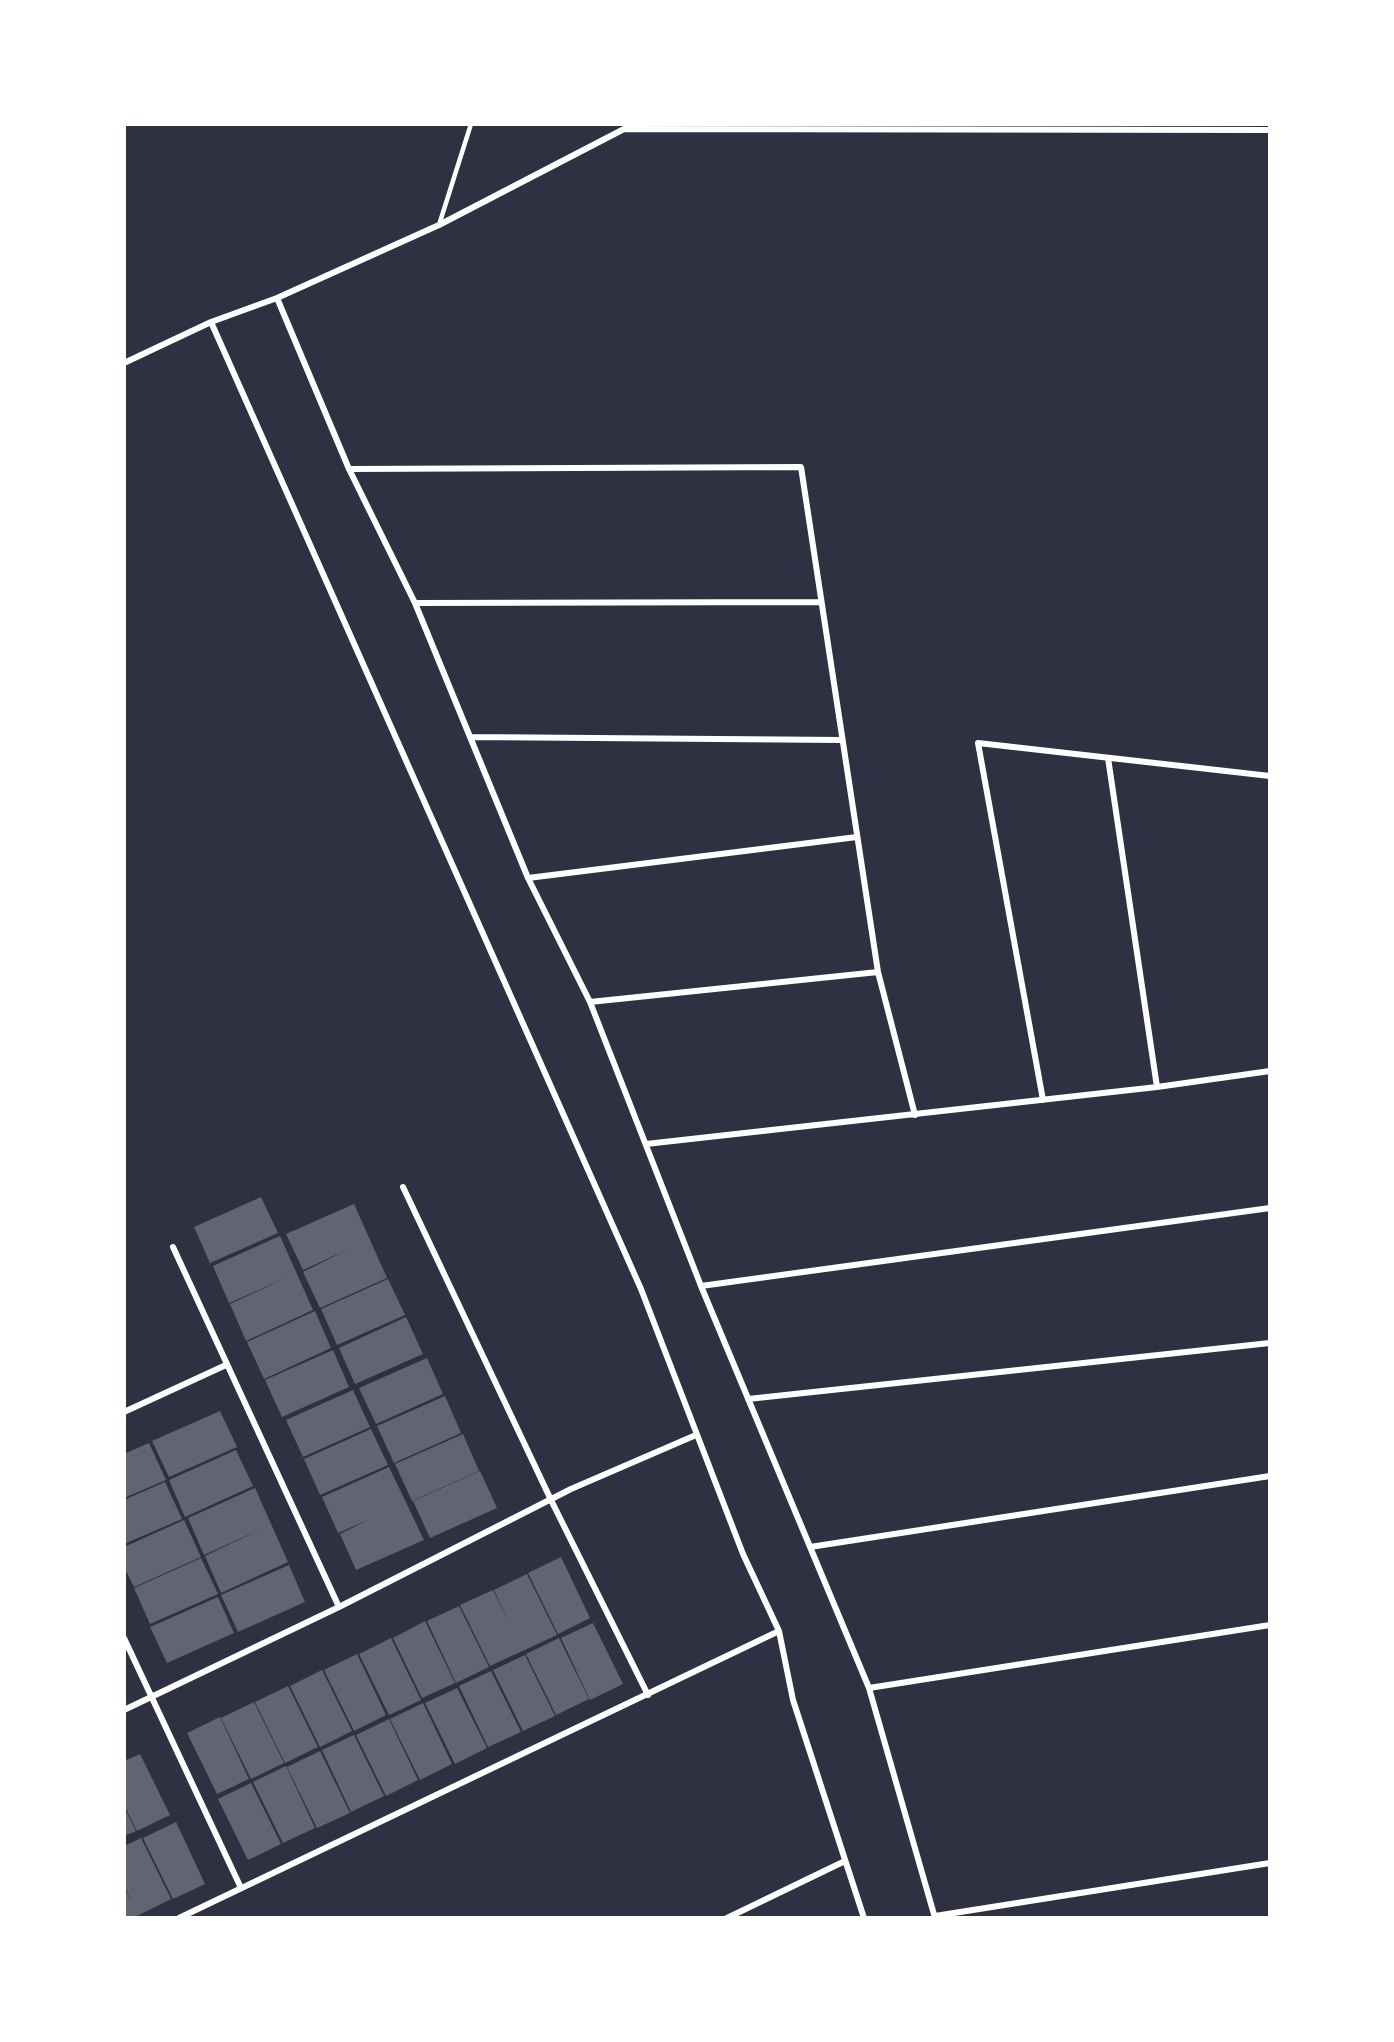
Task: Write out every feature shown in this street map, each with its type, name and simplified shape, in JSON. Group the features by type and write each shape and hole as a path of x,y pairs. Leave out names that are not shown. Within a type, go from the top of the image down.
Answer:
{"street":[{"path":"124,363 211,322 277,298 439,225 624,129 1269,130"},
{"path":"277,298 350,469 415,603 528,878 590,1002 701,1286 869,1688 935,1917 1269,1863"},
{"path":"211,322 641,1288 743,1554 779,1631 793,1700 864,1917"},
{"path":"350,469 801,467 878,972 915,1114"},
{"path":"415,603 821,602"},
{"path":"470,737 842,740"},
{"path":"1043,1100 978,743 1269,776"},
{"path":"1108,758 1157,1088"},
{"path":"528,878 857,837"},
{"path":"590,1002 878,972"},
{"path":"646,1144 1157,1088 1269,1071"},
{"path":"403,1187 551,1500 648,1695"},
{"path":"701,1286 1269,1208"},
{"path":"173,1247 339,1607"},
{"path":"748,1400 1269,1343"},
{"path":"124,1412 226,1365"},
{"path":"124,1710 339,1607 551,1500 696,1435"},
{"path":"810,1547 1269,1476"},
{"path":"869,1688 1269,1625"},
{"path":"179,1917 779,1631"},
{"path":"124,1638 241,1888"},
{"path":"727,1917 845,1861"}],"lane":[{"path":"439,225 471,124"}],"building":[{"path":"261,1197 278,1233 210,1263 194,1227"},
{"path":"354,1204 387,1278 320,1308 303,1272 349,1249 303,1270 286,1234"},
{"path":"280,1236 313,1310 246,1341 230,1304 286,1278 229,1303 213,1266"},
{"path":"388,1279 405,1315 337,1345 321,1309"},
{"path":"315,1311 331,1348 264,1379 247,1342"},
{"path":"406,1317 423,1354 355,1384 339,1348"},
{"path":"333,1350 349,1387 282,1417 265,1380"},
{"path":"427,1358 443,1394 376,1424 359,1388"},
{"path":"353,1390 370,1427 303,1457 286,1420"},
{"path":"445,1396 461,1433 394,1463 377,1426"},
{"path":"220,1411 237,1447 169,1477 152,1441"},
{"path":"371,1429 388,1465 320,1495 304,1459"},
{"path":"463,1434 479,1471 412,1501 395,1464"},
{"path":"149,1443 166,1480 124,1498 124,1454"},
{"path":"236,1450 253,1486 185,1517 169,1480"},
{"path":"389,1467 424,1540 356,1570 340,1534 368,1520 338,1533 322,1497"},
{"path":"480,1471 497,1508 430,1538 413,1501"},
{"path":"165,1482 182,1519 124,1544 124,1500"},
{"path":"255,1488 288,1562 221,1593 205,1556 261,1529 204,1555 188,1518"},
{"path":"184,1520 201,1557 134,1587 124,1567 124,1547"},
{"path":"561,1557 590,1618 558,1634 528,1573"},
{"path":"201,1558 218,1594 150,1624 134,1588"},
{"path":"289,1565 305,1602 238,1632 221,1595"},
{"path":"527,1574 557,1635 490,1666 460,1605 493,1590 510,1624 494,1590"},
{"path":"218,1597 234,1633 167,1663 150,1627"},
{"path":"459,1606 489,1667 456,1683 427,1621"},
{"path":"425,1621 455,1683 422,1698 393,1638"},
{"path":"593,1623 623,1684 590,1700 561,1638"},
{"path":"391,1638 421,1700 389,1715 359,1654"},
{"path":"559,1638 589,1699 556,1715 526,1654"},
{"path":"357,1654 386,1715 354,1731 324,1670"},
{"path":"525,1655 555,1716 523,1731 493,1670"},
{"path":"322,1670 352,1731 320,1747 290,1686"},
{"path":"491,1671 521,1732 488,1747 459,1686"},
{"path":"288,1686 318,1747 285,1763 255,1702"},
{"path":"457,1688 487,1748 455,1764 425,1703"},
{"path":"254,1702 284,1763 251,1779 221,1718"},
{"path":"423,1703 452,1764 420,1780 390,1719"},
{"path":"220,1717 249,1779 217,1794 187,1733"},
{"path":"389,1719 418,1780 386,1796 356,1735"},
{"path":"354,1735 384,1796 351,1812 322,1750"},
{"path":"320,1751 350,1813 317,1828 287,1767"},
{"path":"140,1754 170,1815 137,1831 124,1805 124,1761"},
{"path":"286,1766 315,1828 283,1843 253,1782"},
{"path":"251,1783 281,1844 248,1860 218,1799"},
{"path":"124,1807 136,1831 124,1836"},
{"path":"176,1822 205,1884 173,1899 143,1838"},
{"path":"141,1838 171,1899 133,1918 124,1918 124,1888 132,1902 124,1886 124,1846"}]}
